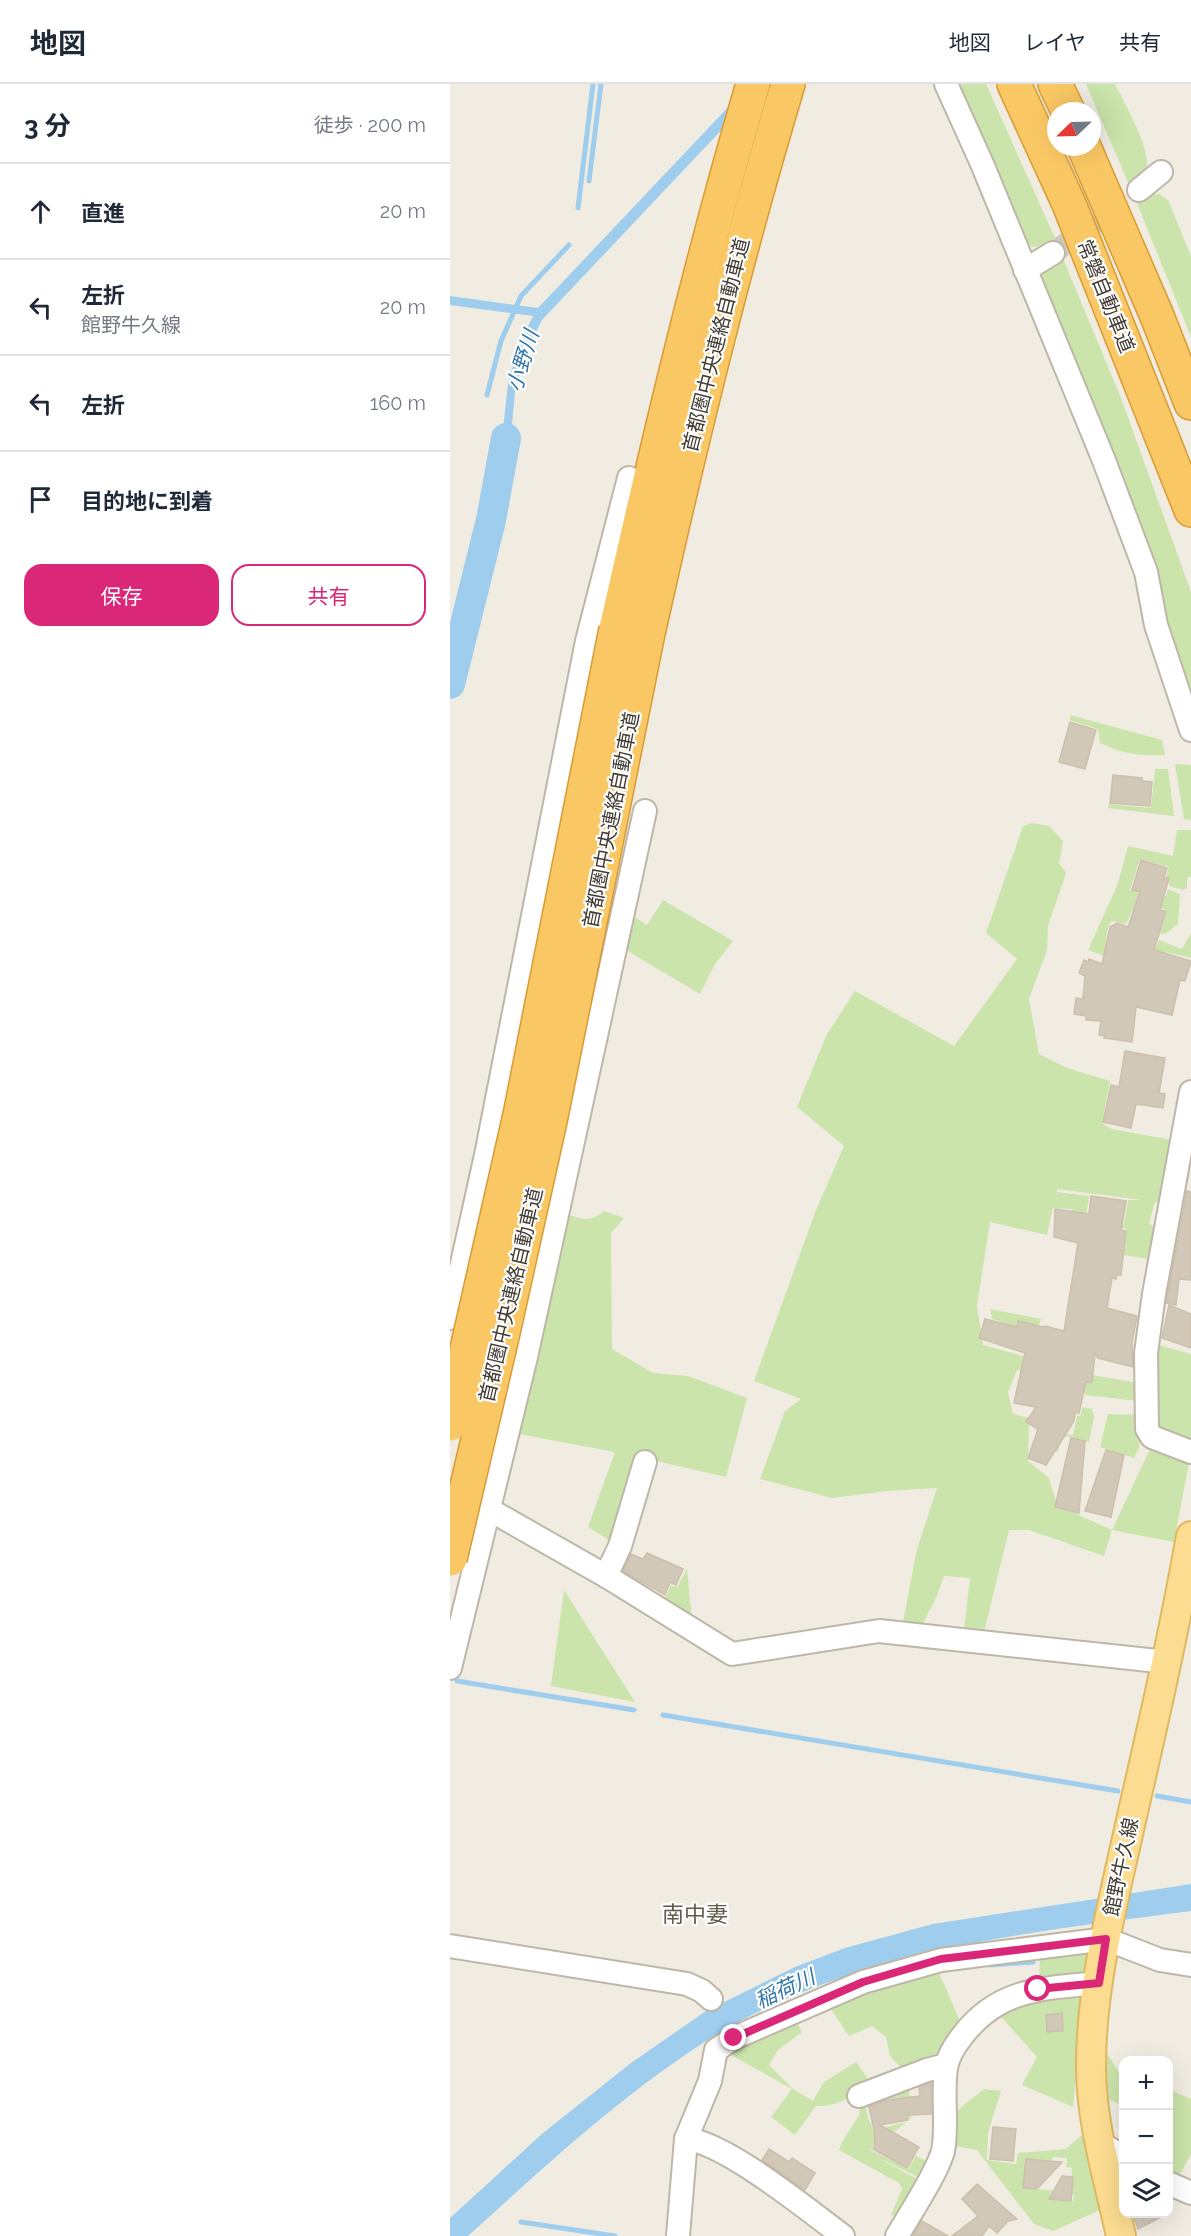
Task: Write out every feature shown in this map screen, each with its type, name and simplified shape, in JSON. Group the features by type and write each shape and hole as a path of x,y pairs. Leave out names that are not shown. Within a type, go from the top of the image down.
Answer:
{"highway":[{"name":"首都圏中央連絡自動車道","path":"450,1424 520,1115 616,629 650,479 726,177 753,84"},
{"name":"首都圏中央連絡自動車道","path":"450,1559 550,1121 680,485 732,280 788,84"},
{"name":"常磐自動車道","path":"1014,84 1069,204 1191,510"},
{"path":"1056,84 1064,102"},
{"name":"常磐自動車道","path":"1088,156 1157,316 1191,403"}],"main road":[{"name":"館野牛久線","path":"1120,2236 1112,2150 1096,2124 1091,2068 1092,2030 1116,1890 1167,1662 1184,1612 1191,1536"}],"street":[{"path":"946,84 983,166 1103,458 1146,572 1156,625 1191,730"},
{"path":"1139,190 1161,172"},
{"path":"1025,270 1053,253"},
{"path":"450,1318 486,1155 587,641 629,478"},
{"path":"450,1668 526,1357 645,811"},
{"path":"547,849 633,866"},
{"path":"1191,1092 1183,1192 1154,1294 1146,1353 1147,1429 1152,1437 1191,1452"},
{"path":"606,1576 620,1546 645,1462"},
{"path":"450,1493 490,1510 606,1576 732,1654 879,1631 1167,1662"},
{"path":"678,2236 686,2139 710,2080 716,2050 734,2038 863,1982 931,1962 1107,1934 1160,1960 1191,1965"},
{"path":"450,1946 687,1984 702,1991 711,1999"},
{"path":"897,2236 938,2164 943,2149 946,2065 953,2048 977,2019 1009,1997 1038,1989 1099,1983"},
{"path":"859,2096 946,2065"},
{"path":"686,2139 704,2142 750,2169 843,2236"},
{"path":"1173,2185 1191,2193"}],"green space":[{"path":"953,84 986,84 1055,238 1044,246 1032,247 1022,237"},
{"path":"1086,84 1115,84 1138,129 1147,166 1144,176 1130,187 1101,119 1101,102 1094,102"},
{"path":"1159,194 1168,200 1191,256 1191,337 1137,203 1151,195"},
{"path":"1062,256 1121,398 1191,592 1191,703 1038,275"},
{"path":"1070,715 1162,740 1165,755 1131,754 1109,747 1100,743 1098,729 1070,720"},
{"path":"1175,764 1191,765 1191,820 1184,819"},
{"path":"1155,769 1168,769 1174,816 1108,808 1109,804 1151,808"},
{"path":"1032,823 1049,826 1063,841 1059,863 1066,873 1048,926 1047,950 1029,999 1039,1054 1067,1068 1110,1081 1102,1123 1112,1129 1177,1141 1165,1203 1155,1202 1149,1224 1159,1228 1150,1277 1144,1282 1148,1259 1077,1247 1078,1244 1125,1249 1127,1229 1119,1227 1119,1224 1124,1223 1128,1200 1141,1200 1057,1189 1056,1196 1057,1192 1089,1196 1085,1225 1071,1209 1053,1208 1047,1235 990,1222 977,1306 983,1345 1098,1376 1138,1383 1137,1401 1086,1395 1063,1380 1045,1374 1017,1370 1008,1392 1013,1414 1029,1418 1028,1461 1049,1478 1057,1505 1112,1530 1104,1556 1029,1530 1009,1530 984,1632 964,1630 970,1578 944,1576 922,1625 903,1622 917,1549 937,1488 832,1498 760,1479 785,1411 801,1399 754,1381 816,1210 844,1146 797,1107 826,1036 855,991 954,1046 1017,959 986,933 1023,826"},
{"path":"1177,830 1191,830 1191,877 1187,877 1187,888 1183,890 1169,886 1169,879 1166,877 1169,867 1140,859 1130,890 1160,899 1162,895 1166,896 1168,889 1180,894 1178,924 1165,934 1160,934 1167,910 1149,904 1139,896 1126,924 1112,921 1107,931 1106,943 1128,952 1125,963 1088,950 1117,886 1128,846 1173,856"},
{"path":"663,900 733,941 715,964 700,994 621,947 630,914 647,925"},
{"path":"1191,933 1191,958 1165,952 1159,974 1151,959 1159,940 1182,949"},
{"path":"604,1211 624,1218 611,1233 612,1349 653,1373 688,1376 747,1398 726,1477 643,1458 617,1545 588,1527 615,1452 519,1434 545,1328 567,1214 586,1219 595,1217"},
{"path":"990,1309 1041,1319 1036,1332 992,1319"},
{"path":"1158,1345 1191,1354 1191,1444 1161,1429 1154,1412 1153,1389"},
{"path":"1082,1407 1092,1409 1094,1417 1089,1442 1066,1436 1061,1439 1058,1452 1035,1444 1051,1431 1073,1435 1077,1416 1081,1415"},
{"path":"1108,1414 1142,1415 1139,1448 1134,1458 1100,1447"},
{"path":"1160,1449 1190,1457 1174,1542 1112,1530 1149,1451"},
{"path":"687,1569 692,1621 663,1603 671,1585 677,1587"},
{"path":"564,1590 635,1702 551,1686"},
{"path":"1084,1949 1088,1953 1085,1976 1039,1983 1040,1955"},
{"path":"937,1968 962,2026 943,2056 904,2071 890,2056 886,2037 872,2026 849,2036 827,2003"},
{"path":"1078,1992 1084,1999 1073,2107 1022,2085 1037,2057 997,2012 1012,2004"},
{"path":"794,2017 802,2032 778,2050 769,2065 793,2089 813,2101 824,2082 856,2062 873,2086 838,2103 816,2106 795,2135 771,2117 792,2089 733,2056 732,2053 741,2040"},
{"path":"1104,2049 1119,2072 1119,2104 1107,2098 1103,2064"},
{"path":"901,2084 909,2090 911,2117 909,2120 905,2097 884,2099 883,2097 865,2102 868,2118 874,2130 906,2122 893,2133 881,2130 871,2150 908,2169 916,2156 931,2163 922,2179 874,2156 921,2181 901,2217 891,2215 902,2189 899,2183 839,2150 860,2114 858,2103"},
{"path":"984,2089 1001,2091 988,2133 987,2160 1016,2164 1018,2153 1066,2149 1084,2133 1102,2209 1053,2231 1034,2224 977,2150 950,2145 957,2112","holes":["1053,2157 1067,2158 1066,2167 1072,2168 1073,2201 1058,2200 1058,2191 1023,2188 1028,2180 1029,2159 1052,2161"]},
{"path":"1173,2091 1191,2099 1191,2154 1178,2178 1173,2176"}],"water":[{"path":"750,84 765,84 542,320 527,350 515,392 511,435 497,482 508,384 518,347 533,316 450,305 450,296 538,308"},
{"name":"稲荷川","path":"1191,1884 1191,1911 1065,1928 939,1950 877,1966 817,1986 759,2012 703,2043 611,2110 468,2236 450,2236 450,2218 543,2133 631,2063 706,2011 795,1967 845,1948 933,1924"}],"building":[{"path":"1070,722 1096,730 1085,769 1059,762"},
{"path":"1113,775 1142,778 1142,781 1152,782 1150,806 1110,803"},
{"path":"1141,860 1167,868 1164,878 1169,878 1160,910 1166,911 1154,950 1191,961 1185,981 1180,980 1172,1015 1136,1007 1132,1042 1104,1038 1105,1036 1099,1035 1101,1021 1086,1020 1086,1016 1074,1014 1076,998 1083,999 1085,976 1079,973 1084,960 1088,962 1089,959 1102,964 1110,927 1117,923 1128,927 1140,892 1132,890"},
{"path":"1125,1051 1165,1058 1159,1093 1165,1094 1163,1108 1136,1104 1131,1128 1103,1122 1111,1085 1119,1087"},
{"path":"1187,1191 1191,1192 1191,1280 1179,1279 1176,1305 1166,1303"},
{"path":"1091,1196 1126,1201 1121,1230 1126,1231 1121,1275 1117,1275 1116,1279 1112,1278 1107,1308 1137,1316 1132,1343 1133,1367 1098,1358 1095,1354 1092,1382 1086,1382 1079,1413 1075,1413 1074,1421 1046,1465 1028,1458 1038,1429 1026,1422 1036,1407 1014,1403 1025,1353 979,1338 985,1319 1017,1327 1018,1321 1064,1331 1078,1243 1054,1237 1055,1209 1089,1214"},
{"path":"1169,1305 1191,1314 1191,1348 1162,1338"},
{"path":"1071,1438 1085,1441 1079,1513 1055,1507"},
{"path":"1106,1450 1124,1455 1111,1517 1085,1511"},
{"path":"647,1553 683,1569 676,1585 670,1582 665,1595 623,1571 631,1554 643,1559"},
{"path":"1062,2013 1063,2031 1047,2032 1046,2015"},
{"path":"931,2083 931,2114 907,2115 908,2120 880,2125 919,2147 907,2168 873,2149 875,2145 874,2126 869,2107 887,2100 920,2096 919,2087"},
{"path":"993,2127 1016,2129 1013,2161 990,2159"},
{"path":"769,2149 789,2162 792,2158 815,2173 805,2190 762,2160"},
{"path":"1026,2159 1062,2162 1037,2189 1023,2188"},
{"path":"1062,2176 1073,2177 1071,2201 1049,2199"},
{"path":"977,2184 1017,2219 1008,2221 997,2233 989,2226 982,2236 952,2236 978,2216 962,2199"},
{"path":"1134,2218 1159,2218 1138,2229"},
{"path":"922,2221 948,2236 913,2236"}],"waterway":[{"path":"578,208 593,84"},
{"path":"589,181 601,84"},
{"path":"487,395 501,341 521,296 569,245"},
{"name":"小野川","path":"450,684 491,520 506,438"},
{"name":"小野川","path":"451,665 455,666"},
{"path":"457,1681 634,1710"},
{"path":"663,1715 1118,1791"},
{"path":"1157,1796 1191,1802"},
{"path":"990,1965 1033,1962"},
{"path":"521,2222 615,2236"}],"tunnel":[{"path":"1053,253 1139,190"}],"district":[{"name":"南中妻","path":"695,1914"}],"route":[{"path":"734,2038 863,1982 941,1959 1106,1939 1099,1983 1038,1989"}]}
